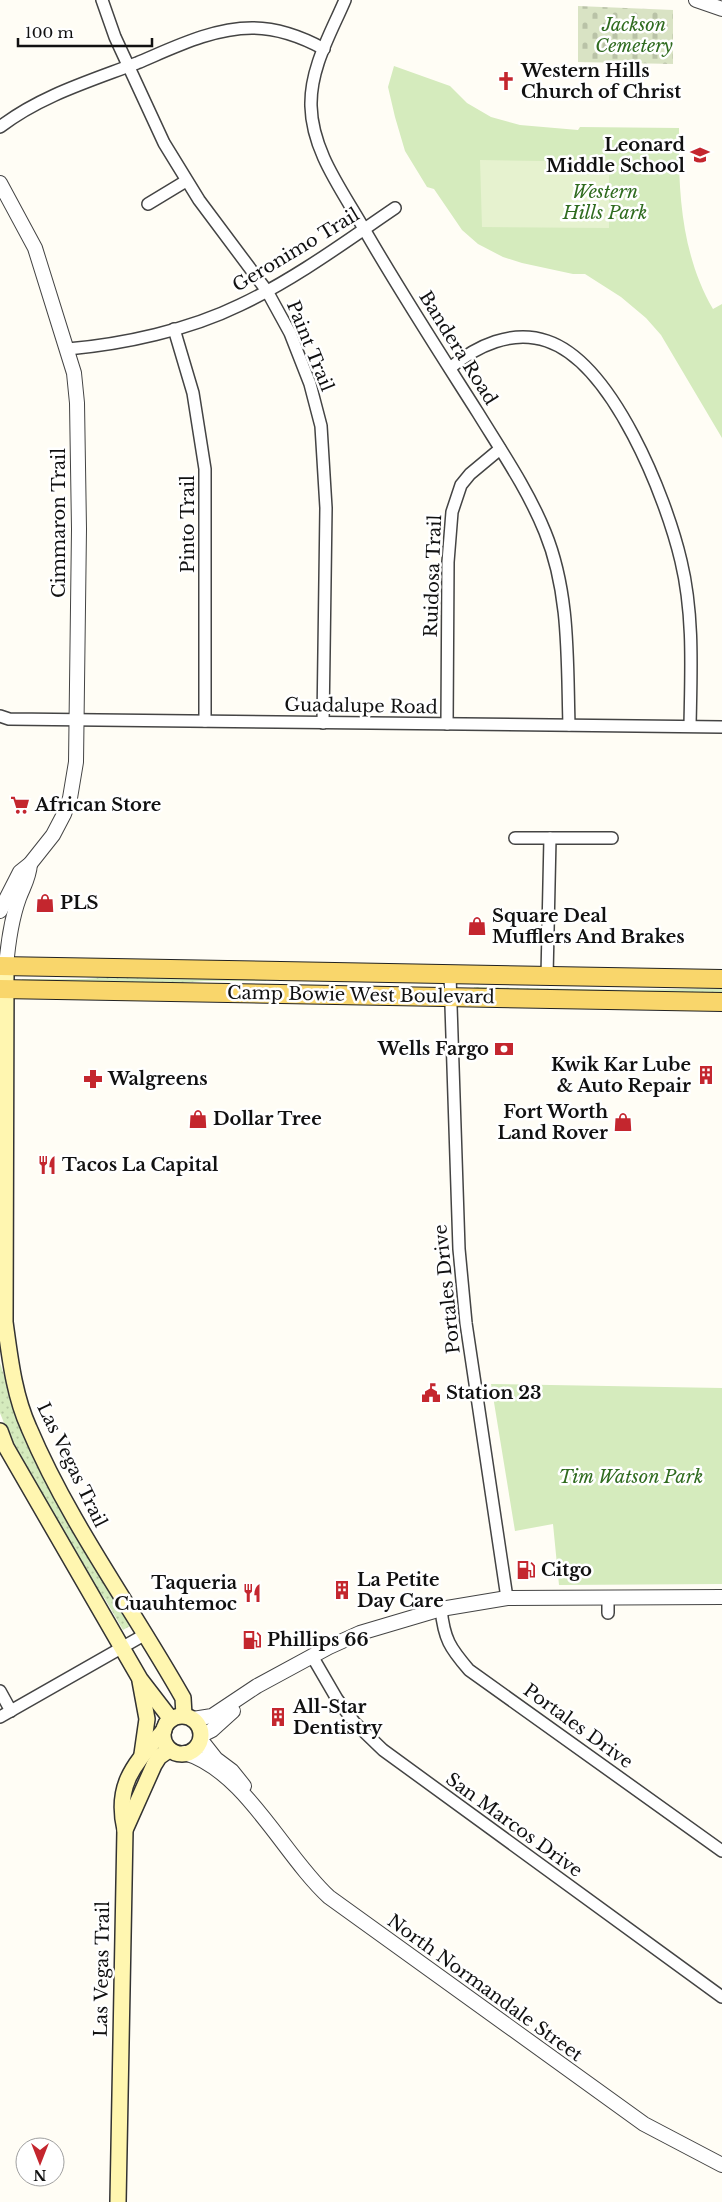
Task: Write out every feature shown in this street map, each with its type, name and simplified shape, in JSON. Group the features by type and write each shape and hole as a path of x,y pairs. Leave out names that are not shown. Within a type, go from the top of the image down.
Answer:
{"main road":[{"name":"Camp Bowie West Boulevard","path":"3,966 722,979"},
{"name":"Las Vegas Trail","path":"3,966 2,1298 13,1378 29,1429 80,1527 144,1635 161,1658 183,1698 189,1717"},
{"path":"280,971 280,994"},
{"name":"Camp Bowie West Boulevard","path":"3,989 722,1002"},
{"path":"0,1431 6,1447 140,1679 170,1718 165,1727 164,1744 169,1750 186,1752 198,1746 201,1737 200,1728 189,1717 172,1719 165,1727 142,1754 132,1767 121,1813 125,1830"},
{"path":"140,1679 147,1719 142,1754"},
{"name":"Las Vegas Trail","path":"118,2202 119,2022 125,1830 151,1771 159,1757 169,1750"}],"street":[{"name":"Paint Trail","path":"102,0 128,66 164,143 186,181 267,291 294,342 310,384 321,426 326,508 323,723"},
{"name":"Bandera Road","path":"345,0 314,74 311,88 312,124 325,161 364,229 531,501 555,559 565,608 569,725"},
{"path":"696,0 722,9"},
{"path":"0,127 32,106 86,81 208,34 230,29 253,28 272,30 300,38 324,49"},
{"path":"148,204 186,181"},
{"name":"Cimmaron Trail","path":"0,183 35,248 74,373 79,529 76,762 70,798 53,835 30,864 20,872 0,911"},
{"name":"Geronimo Trail","path":"68,349 90,347 174,329 224,312 267,291 395,208"},
{"name":"Pinto Trail","path":"174,329 193,393 205,469 205,721"},
{"path":"450,368 478,348 503,339 533,337 548,341 565,350 595,377 607,392 642,452 667,514 681,561 690,615 690,726"},
{"name":"Ruidosa Trail","path":"447,724 448,562 452,512 461,485 470,474 500,449"},
{"name":"Guadalupe Road","path":"0,716 9,720 722,727"},
{"path":"515,838 612,838"},
{"path":"547,976 550,838"},
{"name":"Cimmaron Trail","path":"3,966 10,927 28,880 30,864"},
{"name":"Portales Drive","path":"450,974 454,1144 459,1249 466,1323 507,1598"},
{"path":"189,1717 212,1716 229,1704 242,1698 257,1686 312,1656 360,1634 441,1609 507,1598 722,1596"},
{"path":"608,1597 608,1613"},
{"name":"Portales Drive","path":"441,1609 446,1639 469,1670 722,1851"},
{"path":"0,1717 144,1635"},
{"name":"San Marcos Drive","path":"312,1656 337,1699 354,1722 383,1750 722,1997"},
{"path":"0,1691 10,1711"},
{"path":"201,1737 212,1730 236,1708 242,1698"},
{"name":"North Normandale Street","path":"201,1737 216,1759 232,1771 297,1864 329,1897 644,2124 691,2151 722,2165"},
{"name":"North Normandale Street","path":"186,1752 208,1763 256,1806"}],"green space":[{"name":"Jackson Cemetery","path":"578,6 673,10 673,64 578,62"},
{"name":"Western Hills Park","path":"394,66 450,86 467,103 491,117 520,125 578,130 580,127 679,128 679,175 688,244 702,288 713,309 722,304 722,438 661,335 646,318 621,297 585,274 573,274 503,257 478,244 462,230 434,189 427,187 405,151 388,87"},
{"path":"480,160 609,162 609,228 482,227"},
{"path":"121,976 266,978 266,981 204,981 165,984 22,982 22,979 86,979"},
{"path":"474,987 634,990 722,988 722,992 704,994 474,989"},
{"path":"0,1363 22,1431 130,1626 123,1630 105,1599 84,1572 11,1440 0,1413"},
{"name":"Tim Watson Park","path":"491,1384 722,1388 722,1584 559,1585 553,1524 515,1531"}],"place":[{"name":"Western Hills Church of Christ","path":"506,81"},
{"name":"Leonard Middle School","path":"700,155"},
{"name":"African Store","path":"20,805"},
{"name":"PLS","path":"45,903"},
{"name":"Square Deal Mufflers And Brakes","path":"477,926"},
{"name":"Wells Fargo","path":"504,1049"},
{"name":"Kwik Kar Lube & Auto Repair","path":"706,1075"},
{"name":"Walgreens","path":"93,1079"},
{"name":"Dollar Tree","path":"198,1119"},
{"name":"Fort Worth Land Rover","path":"623,1122"},
{"name":"Tacos La Capital","path":"47,1165"},
{"name":"Station 23","path":"431,1393"},
{"name":"Citgo","path":"526,1570"},
{"name":"La Petite Day Care","path":"342,1590"},
{"name":"Taqueria Cuauhtemoc","path":"252,1593"},
{"name":"Phillips 66","path":"252,1640"},
{"name":"All-Star Dentistry","path":"278,1717"}]}
